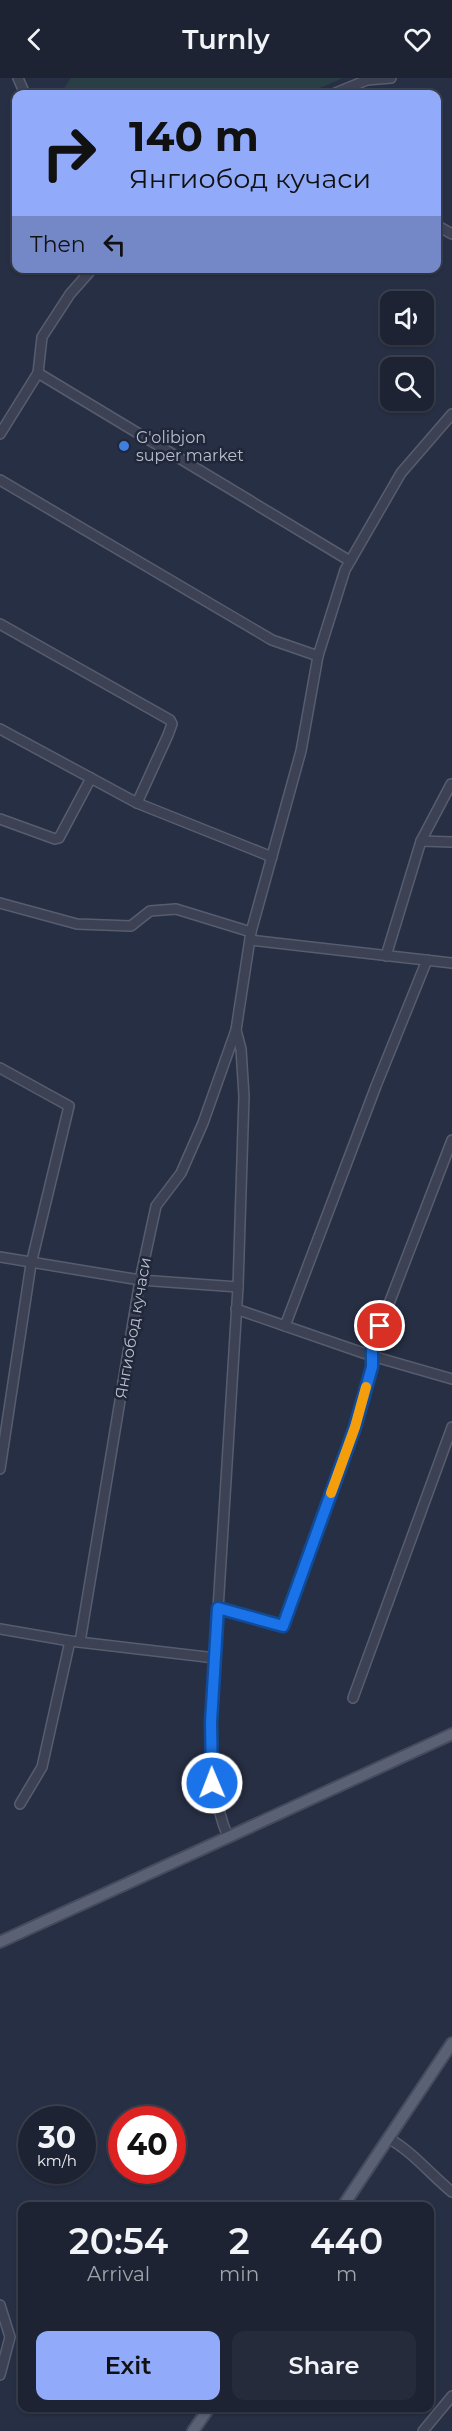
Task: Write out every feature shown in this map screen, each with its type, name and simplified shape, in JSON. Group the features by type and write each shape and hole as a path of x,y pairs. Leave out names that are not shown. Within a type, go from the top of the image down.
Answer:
{"main road":[{"path":"0,1941 452,1734"},
{"path":"346,2202 452,2043"},
{"path":"193,2431 206,2412"}],"street":[{"path":"343,90 367,80 391,78"},
{"path":"0,434 38,373 42,337 70,294 89,273"},
{"path":"38,373 350,561"},
{"name":"Янгиобод кучаси","path":"20,1804 42,1767 75,1641 140,1280 156,1206 181,1173 204,1124 236,1030 251,936 301,751 318,656 345,570 401,473 452,414"},
{"path":"0,480 273,640 318,656"},
{"path":"0,624 170,720 172,724 168,735 137,803"},
{"path":"0,729 137,803 272,857"},
{"path":"0,819 55,839 59,838 91,778"},
{"path":"386,956 422,841 451,784"},
{"path":"422,841 452,842"},
{"path":"0,903 77,924 131,926 150,911 176,909 251,936 386,956 452,963"},
{"path":"285,1326 376,1086 427,960"},
{"name":"Янгиобод кучаси","path":"228,1837 220,1818 212,1783 211,1722 238,1287 244,1096 241,1048 236,1030"},
{"path":"0,1068 69,1106 31,1264 0,1468"},
{"path":"218,1608 283,1626 355,1427 372,1367 372,1345 452,1140"},
{"path":"0,1257 31,1264 140,1280 238,1287"},
{"path":"236,1309 372,1356 452,1379"},
{"path":"353,1698 452,1426"},
{"path":"0,1629 75,1641 215,1658"},
{"path":"388,2138 408,2149 435,2178 452,2192"},
{"path":"0,2304 10,2337 0,2375"},
{"path":"423,2431 452,2396"}],"shaded area":[{"path":"71,78 343,78 315,90 63,90"}],"slow traffic":[{"path":"331,1493 355,1427 366,1387"}],"place":[{"name":"G'olibjon super market","path":"124,446"}],"route":[{"path":"212,1783 211,1722 218,1608 283,1626 355,1427 372,1367 372,1345 380,1326"}]}
